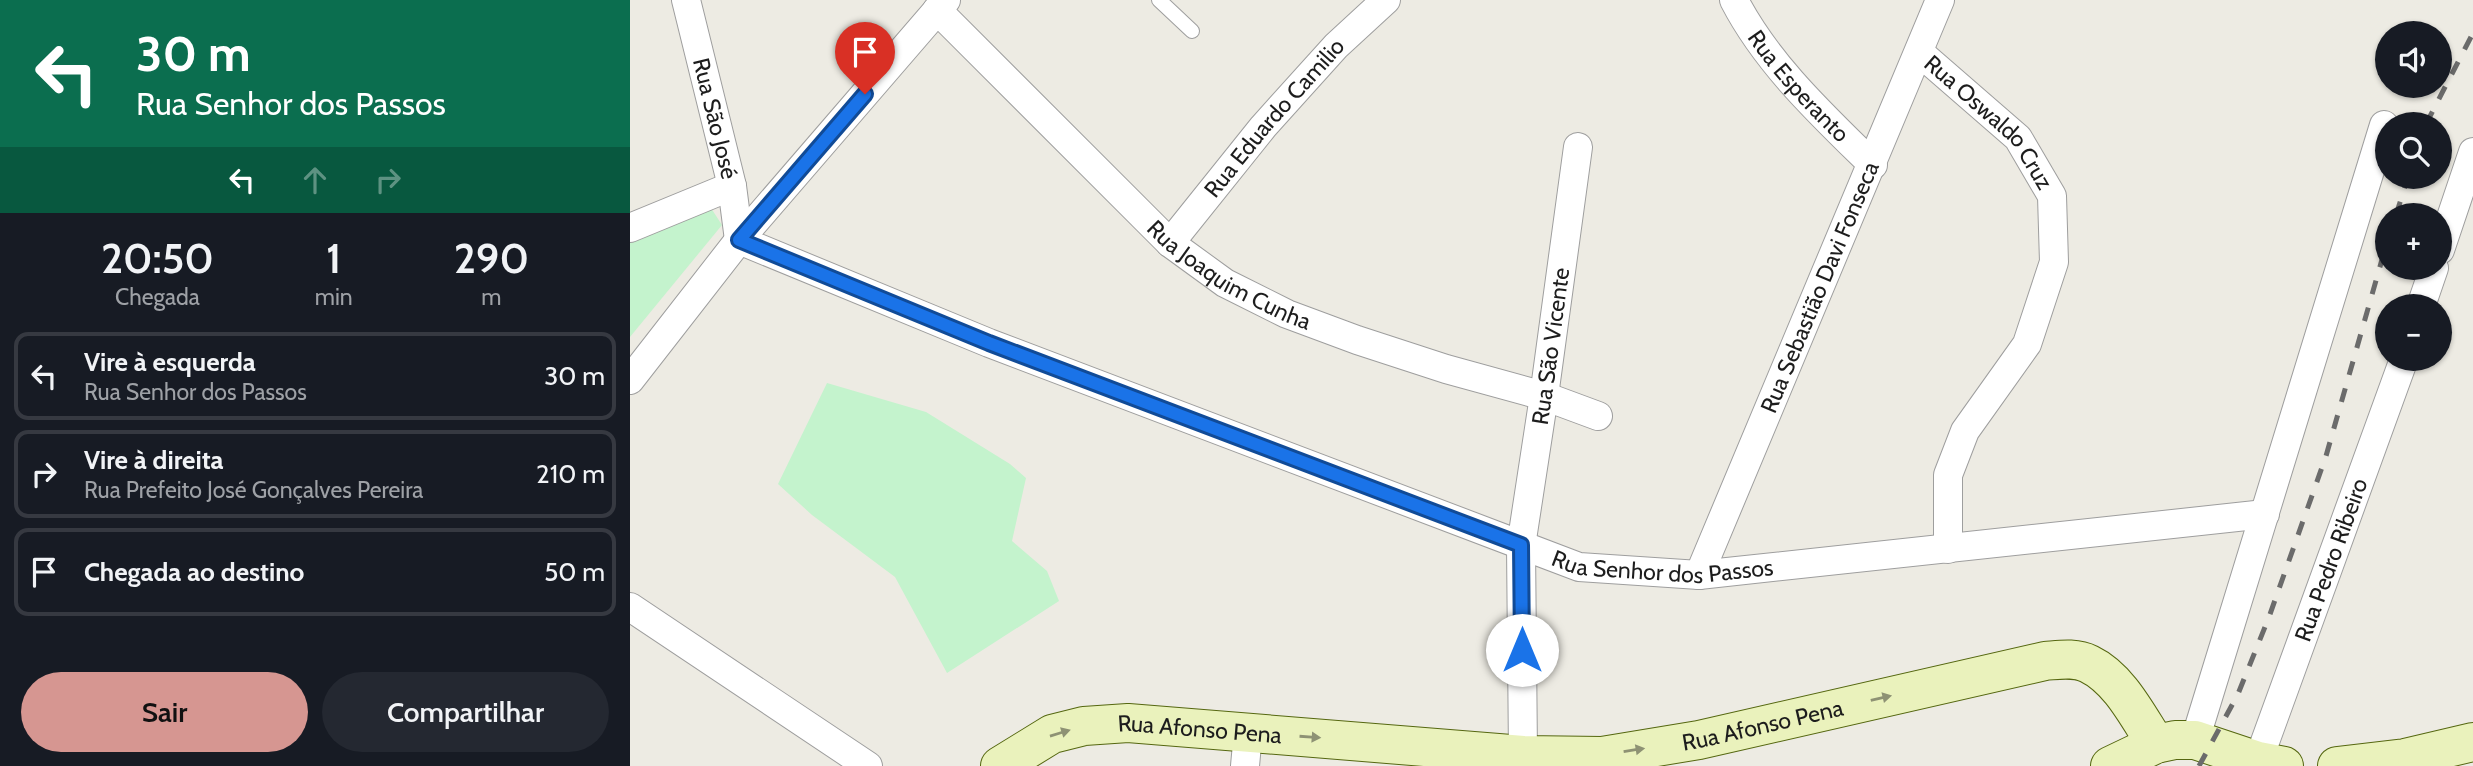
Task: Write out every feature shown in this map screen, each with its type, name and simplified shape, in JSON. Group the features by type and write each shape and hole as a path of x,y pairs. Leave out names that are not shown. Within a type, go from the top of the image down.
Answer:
{"main road":[{"name":"Rua Afonso Pena","path":"1000,766 1052,734 1084,726 1128,723 1246,749 1602,756 1699,740 2045,661 2071,659 2089,663 2114,682 2156,744"},
{"path":"2110,766 2156,744 2175,740 2195,740 2271,764"},
{"path":"2337,766 2405,758 2473,742"}],"street":[{"name":"Rua São José","path":"686,0 732,186 739,240"},
{"name":"Rua Eduardo Camilio","path":"1170,243 1263,127 1336,46 1386,0"},
{"name":"Rua Esperanto","path":"1734,0 1747,25 1813,107 1873,164"},
{"name":"Rua Sebastião Davi Fonseca","path":"1699,575 1941,0"},
{"path":"630,380 739,240 942,5"},
{"name":"Rua Joaquim Cunha","path":"942,5 1170,243 1224,283 1287,314 1433,365 1544,397 1598,416"},
{"name":"Rua Oswaldo Cruz","path":"1919,52 2018,138 2052,195 2054,262 2027,344 1965,431 1948,475 1948,549"},
{"name":"Rua São Vicente","path":"1523,755 1521,545 1578,147"},
{"path":"2452,214 2473,152"},
{"path":"2195,740 2375,154"},
{"path":"630,228 732,186"},
{"name":"Rua Senhor dos Passos","path":"739,240 989,343 1579,567 1699,575 2265,514"},
{"name":"Rua Pedro Ribeiro","path":"2271,764 2400,371"},
{"path":"630,607 868,766"}],"lane":[{"path":"1159,0 1192,31"}],"green space":[{"path":"709,205 722,225 630,337 630,241"},
{"path":"827,383 926,412 1010,464 1026,478 1012,541 1047,571 1059,601 947,673 895,577 812,515 778,484"}],"railway":[{"path":"2432,112 2473,33"},
{"path":"2400,203 2404,189"},
{"path":"2199,766 2238,694 2269,617 2326,456 2376,280"}],"route":[{"path":"865,94 739,240 989,343 1521,545 1522,650"}]}
